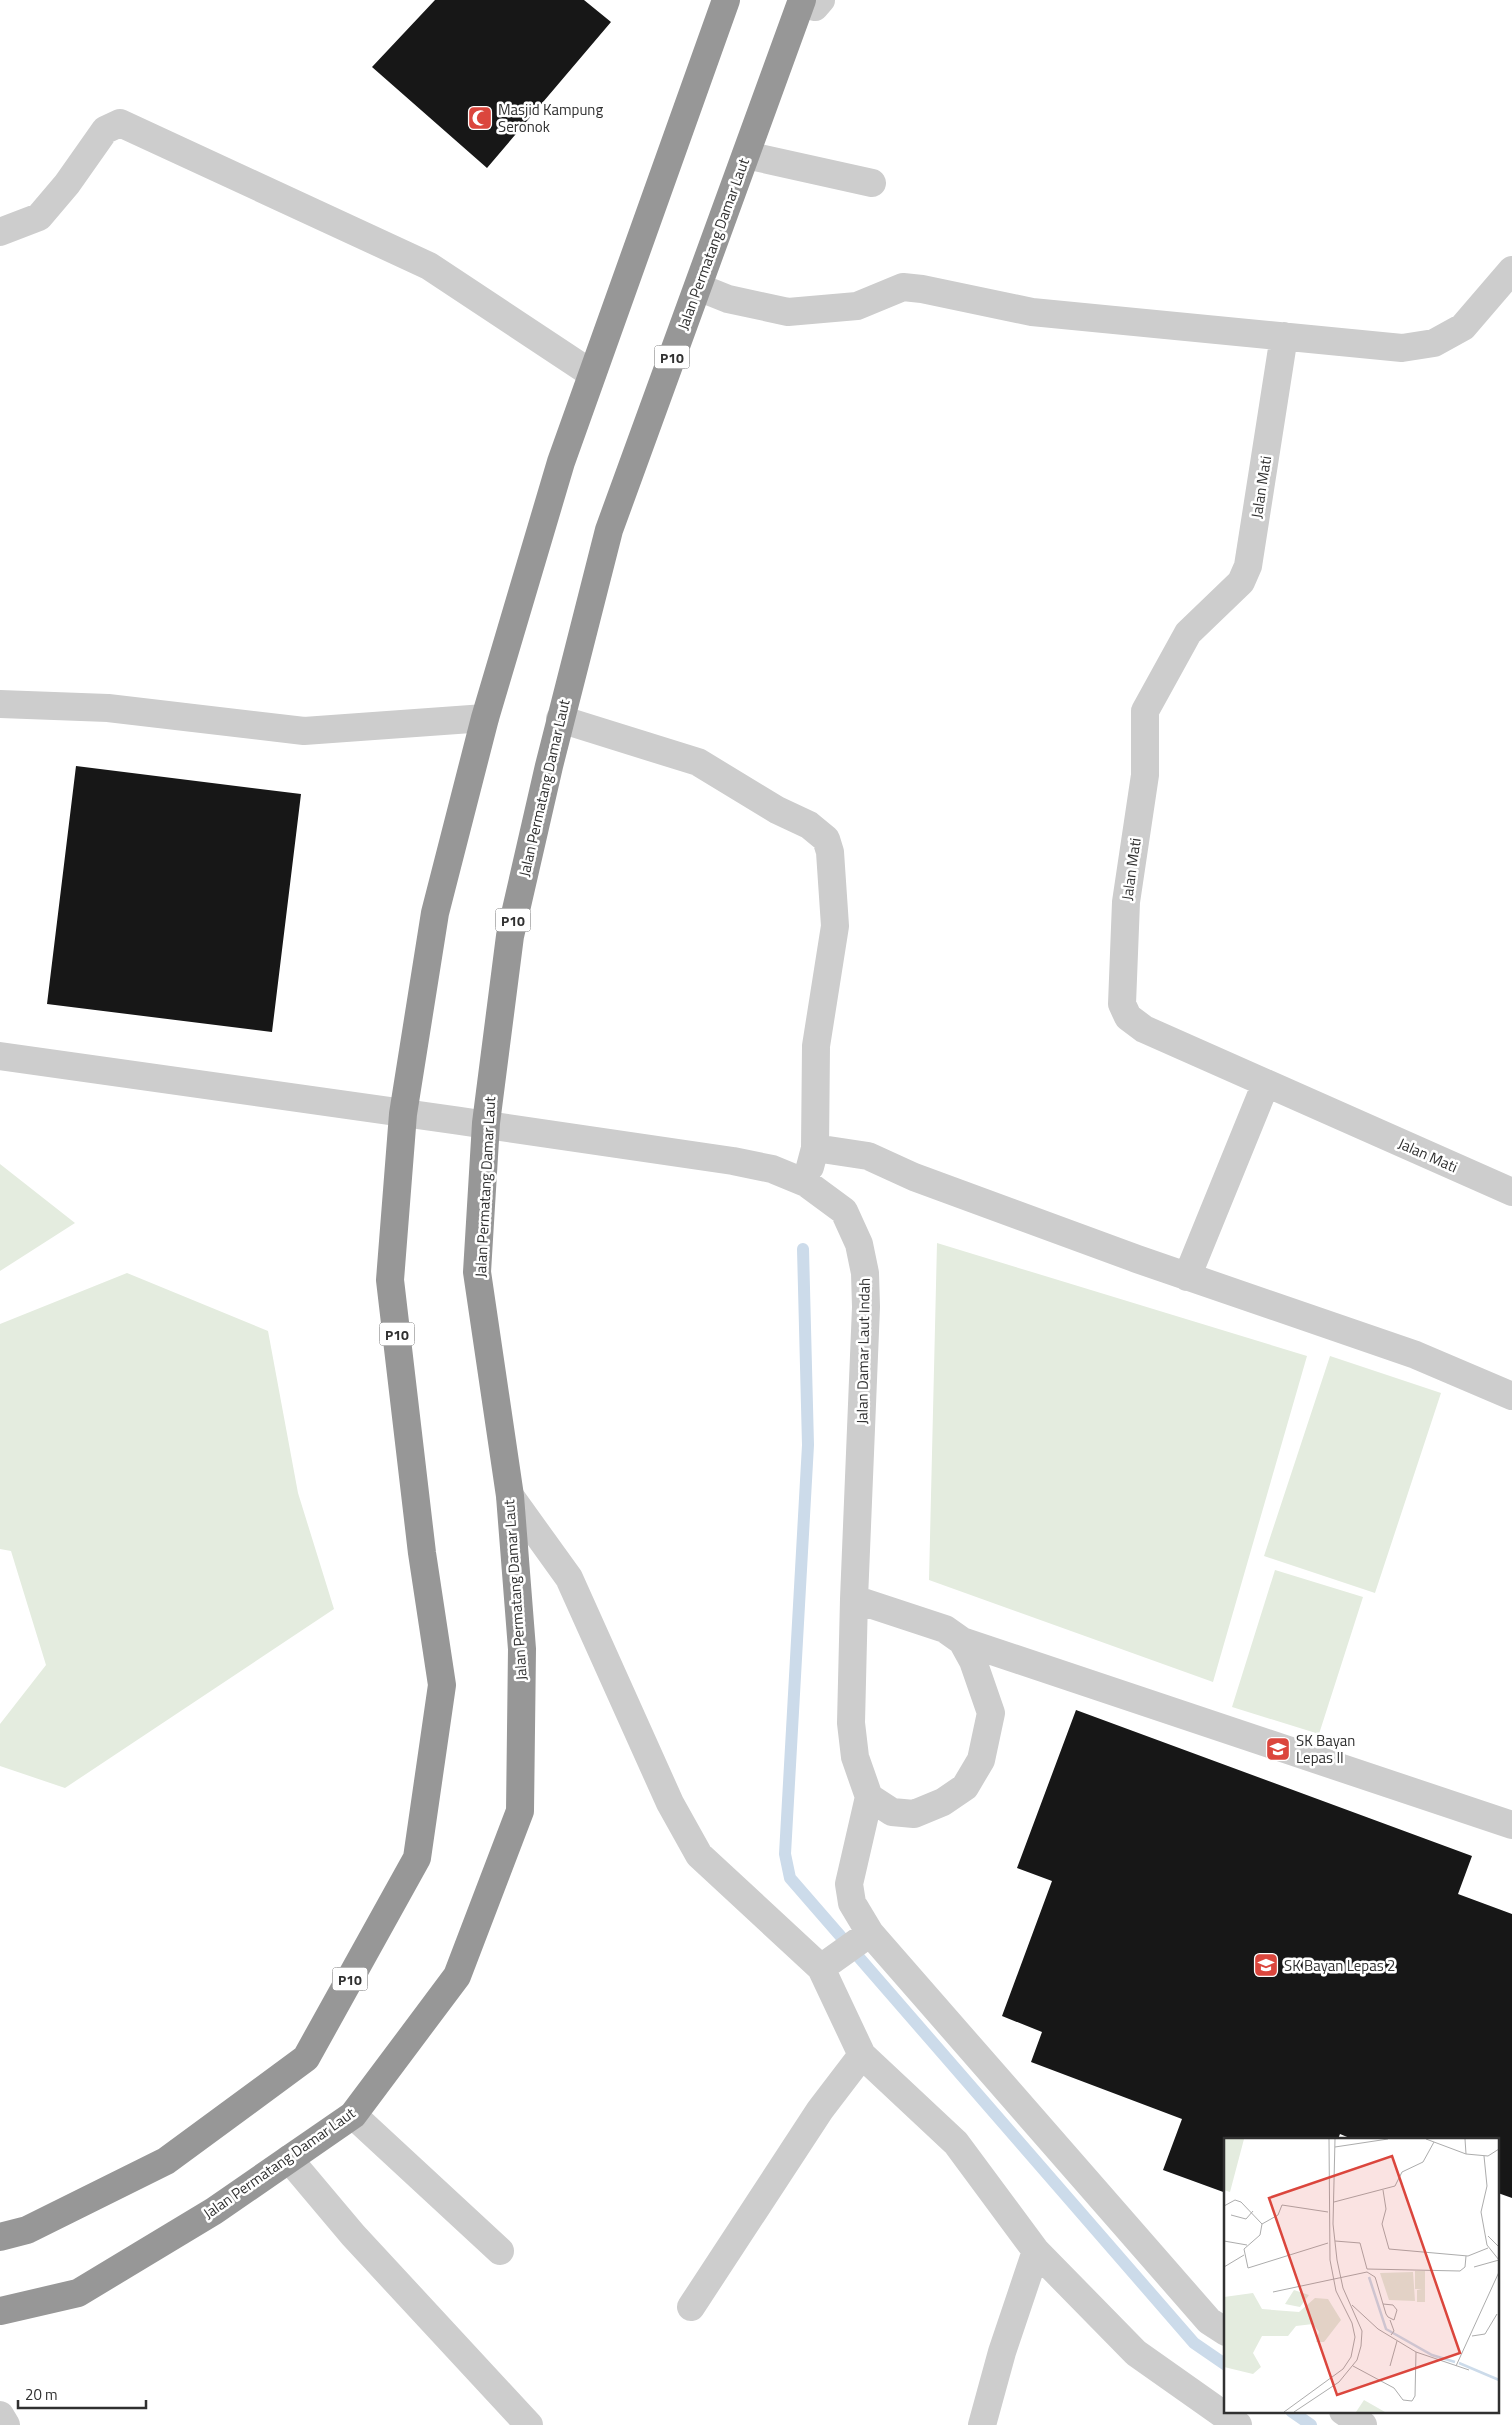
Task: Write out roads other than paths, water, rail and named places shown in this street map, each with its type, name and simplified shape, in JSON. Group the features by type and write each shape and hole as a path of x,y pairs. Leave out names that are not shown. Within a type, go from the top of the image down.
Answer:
{"highway":[{"name":"P10","path":"0,2237 27,2230 166,2161 306,2058 417,1858 442,1685 422,1553 390,1280 403,1114 435,913 485,718 561,462 726,0"},
{"name":"Jalan Permatang Damar Laut","path":"0,2311 78,2293 214,2211 353,2115 457,1976 520,1811 522,1649 510,1496 477,1272 486,1124 510,936 560,719 609,530 746,155 808,1"}],"street":[{"path":"0,232 39,217 67,184 105,130 120,123 429,266 592,374"},
{"path":"746,155 872,183"},
{"path":"698,287 728,299 788,312 857,306 903,287 922,289 1032,312 1402,348 1434,343 1463,327 1512,270"},
{"name":"Jalan Mati","path":"1284,336 1248,566 1241,582 1188,633 1145,711 1145,776 1126,902 1122,1004 1128,1018 1144,1029 1512,1192"},
{"path":"0,704 108,708 304,732 485,718"},
{"path":"560,719 698,762 777,810 809,825 826,839 830,852 835,926 816,1046 814,1148 806,1183"},
{"name":"Jalan Damar Laut Indah","path":"0,1056 733,1160 772,1169 806,1183 844,1211 859,1244 864,1273 866,1308 851,1723 855,1757 869,1797"},
{"path":"1187,1277 1266,1083"},
{"path":"814,1148 868,1156 914,1177 1187,1277 1416,1355 1512,1396"},
{"path":"510,1496 569,1578 670,1803 699,1855 828,1963 862,2055 956,2143 1036,2251 1136,2353 1238,2425"},
{"path":"854,1599 945,1628 962,1641 1512,1825"},
{"path":"962,1641 973,1661 991,1712 980,1760 965,1786 943,1802 914,1814 892,1812 869,1797 849,1884 852,1903 864,1938 1210,2321 1224,2331"},
{"path":"828,1963 864,1938"},
{"path":"691,2307 820,2110 862,2055"},
{"path":"353,2115 500,2251"},
{"path":"289,2159 353,2235 529,2425"},
{"path":"982,2425 1002,2352 1036,2251"},
{"path":"1344,2412 1363,2425"},
{"path":"0,2416 6,2425"}],"waterway":[{"path":"803,1249 808,1445 785,1854 790,1878 1194,2343 1224,2364"},
{"path":"1292,2412 1311,2425"}],"place":[{"name":"Masjid Kampung Seronok","path":"480,118"},
{"name":"SK Bayan Lepas II","path":"1278,1749"},
{"name":"SK Bayan Lepas 2","path":"1266,1965"}]}
